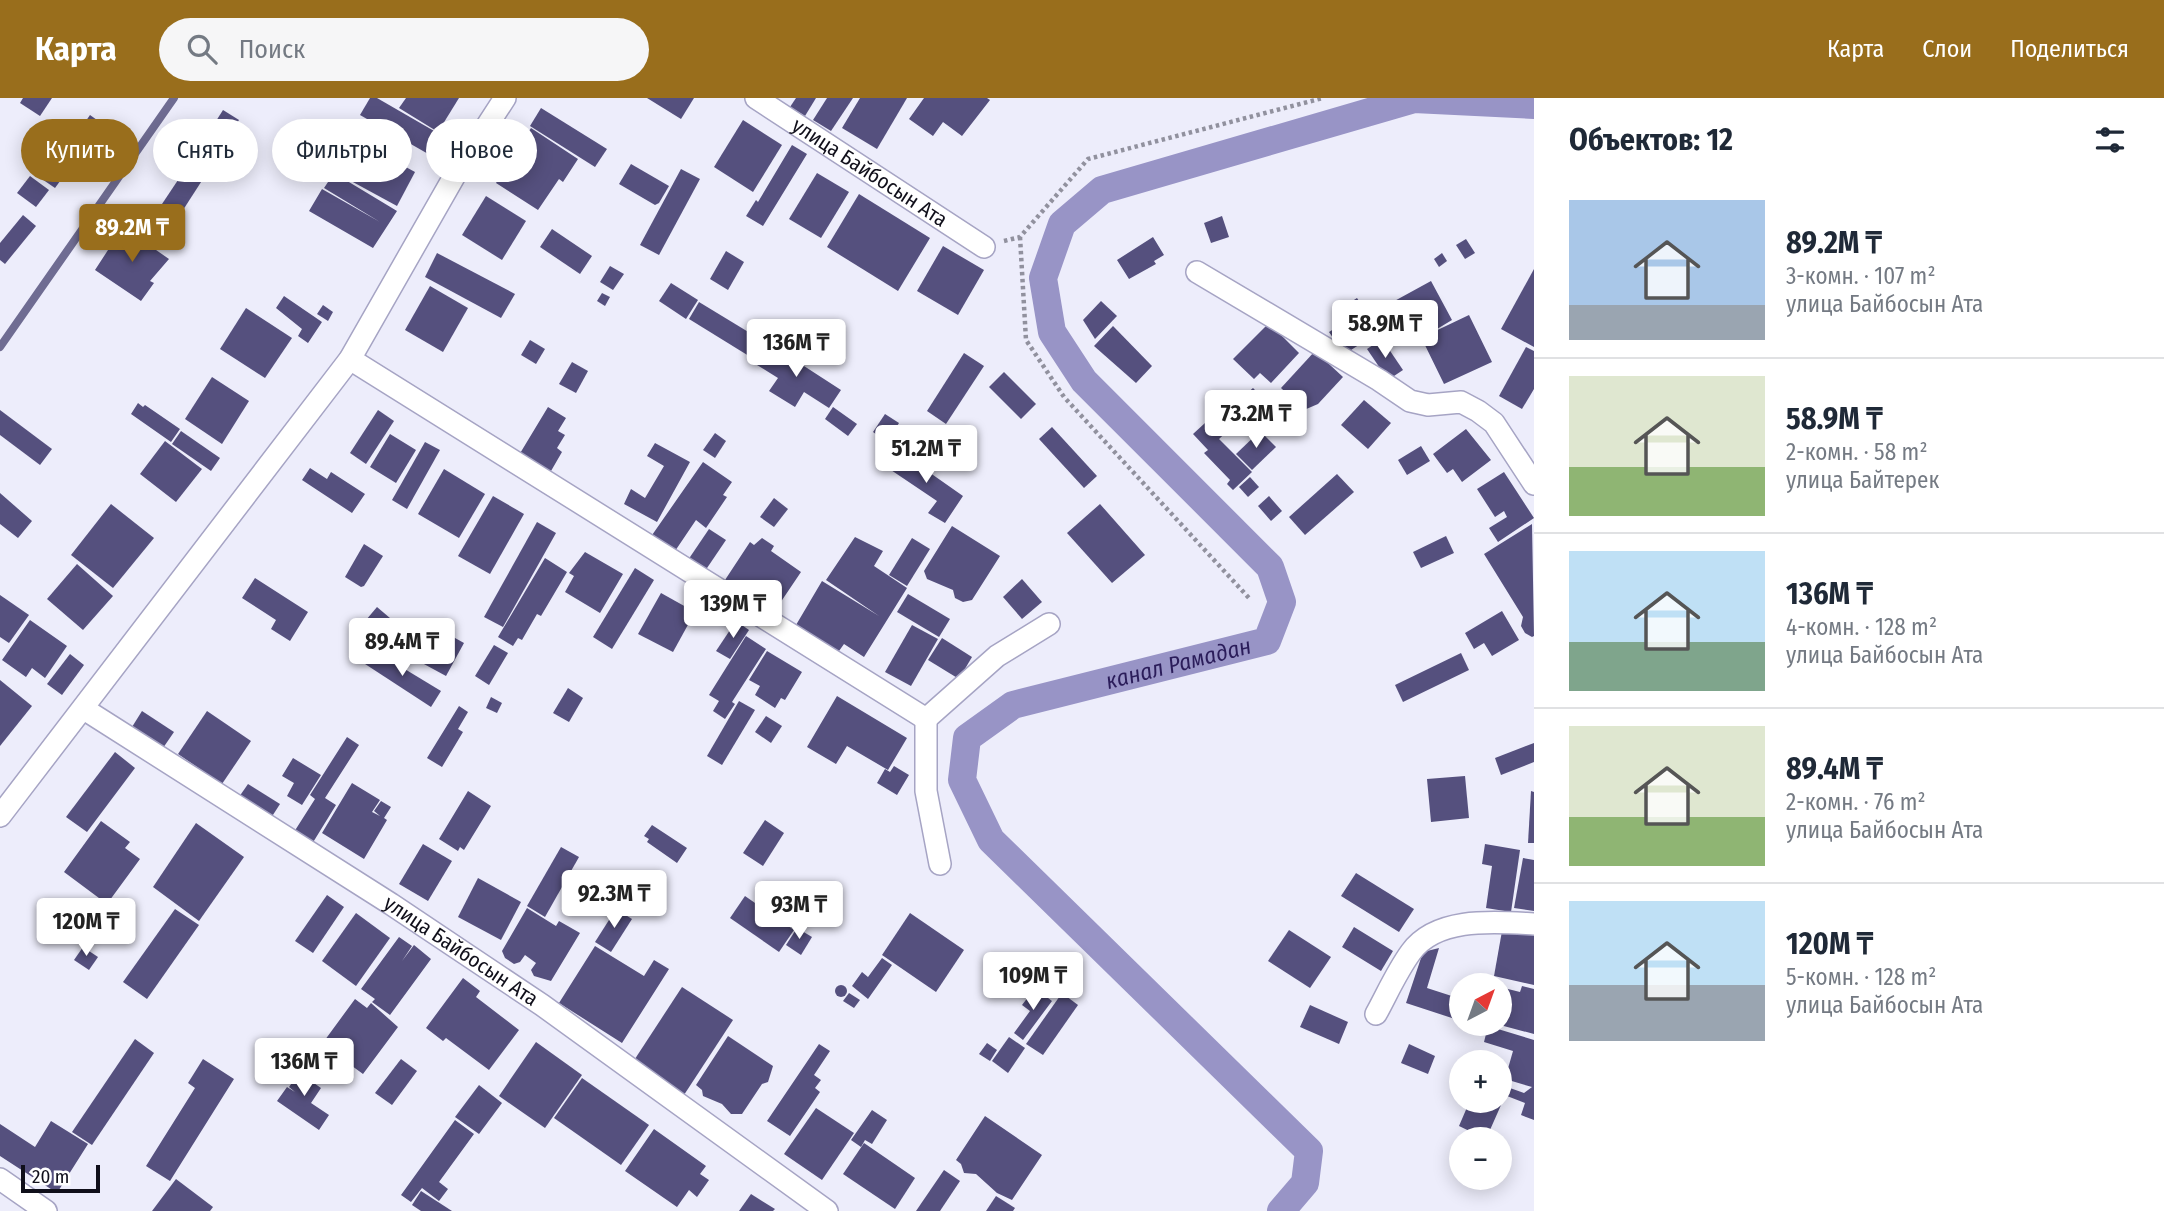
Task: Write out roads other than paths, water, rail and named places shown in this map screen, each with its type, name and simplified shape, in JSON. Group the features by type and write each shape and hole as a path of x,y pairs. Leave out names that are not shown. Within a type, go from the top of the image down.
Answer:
{"street":[{"path":"0,816 350,359 455,175 505,98"},
{"name":"улица Байбосын Ата","path":"756,98 984,247"},
{"path":"1197,272 1380,380 1410,401 1428,405 1461,402 1478,411 1494,423 1534,484"},
{"path":"350,359 926,719"},
{"path":"940,864 926,791 926,719 997,656 1049,624"},
{"name":"улица Байбосын Ата","path":"84,709 391,904 542,1005 827,1211"},
{"path":"1376,1014 1412,951 1435,933 1460,926 1492,922 1534,924"},
{"path":"0,1179 46,1211"}],"waterway":[{"path":"0,347 174,98"},
{"name":"канал Рамадан","path":"1281,1211 1305,1183 1309,1151 991,840 962,780 967,738 1013,705 1267,641 1282,602 1270,567 1084,381 1052,332 1043,278 1062,224 1102,190 1414,99 1534,105"}]}
